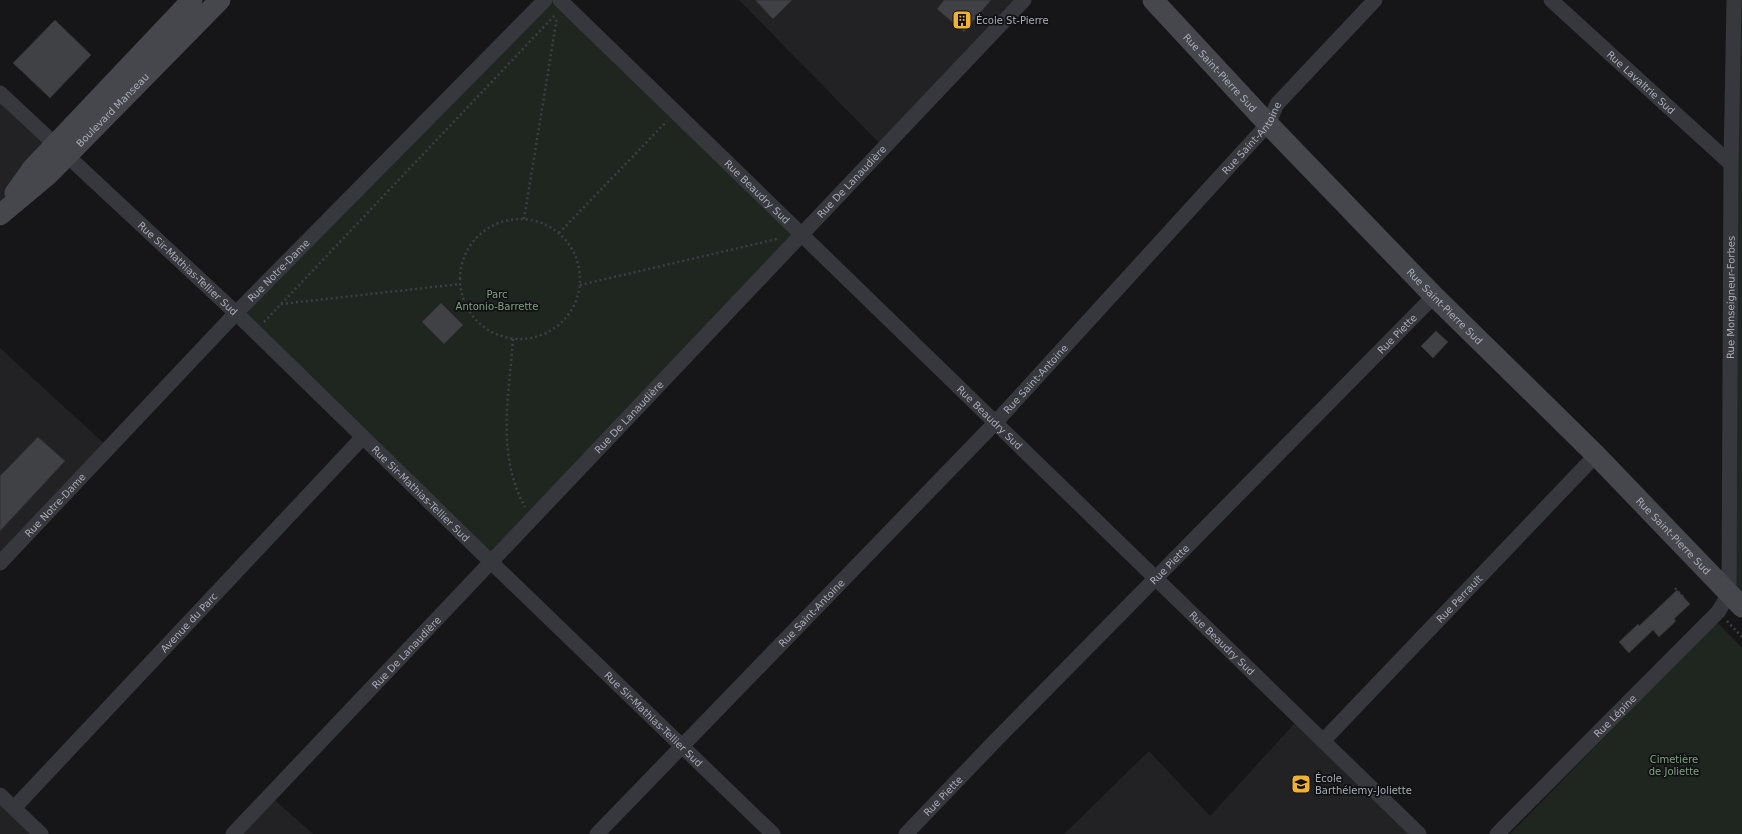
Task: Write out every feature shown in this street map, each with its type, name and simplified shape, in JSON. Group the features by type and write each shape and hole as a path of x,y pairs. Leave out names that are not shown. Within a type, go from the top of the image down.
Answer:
{"street":[{"name":"Boulevard Manseau","path":"61,150 192,0"},
{"name":"Boulevard Manseau","path":"0,214 32,169 61,150 220,0"},
{"name":"Rue Notre-Dame","path":"0,563 236,313 545,0"},
{"name":"Rue Beaudry Sud","path":"560,0 1419,834"},
{"name":"Rue De Lanaudière","path":"232,834 492,563 800,234 1024,0"},
{"name":"Rue Saint-Pierre Sud","path":"1153,0 1268,124 1434,296 1596,455 1736,600"},
{"name":"Rue Saint-Antoine","path":"597,834 683,747 995,422 1268,124 1277,104 1375,0"},
{"name":"Rue Lavaltrie Sud","path":"1551,0 1731,164"},
{"name":"Rue Monseigneur-Forbes","path":"1734,0 1731,164 1736,600"},
{"name":"Rue Sir-Mathias-Tellier Sud","path":"0,93 255,331 492,563 773,834"},
{"name":"Rue Piette","path":"906,834 1434,296"},
{"name":"Avenue du Parc","path":"14,808 363,437"},
{"name":"Rue Perrault","path":"1323,741 1596,455"},
{"name":"Rue Lépine","path":"1497,834 1718,612 1736,600"},
{"path":"0,795 41,834"}],"path":[{"path":"255,331 558,12 524,219"},
{"path":"559,233 676,112"},
{"path":"524,219 542,223 559,233 572,248 579,265 580,284 575,303 565,319 550,331 532,338 513,339 493,333 477,321 465,304 460,284 462,264 470,245 485,230 503,222 524,219"},
{"path":"580,284 800,234"},
{"path":"281,304 460,284"},
{"path":"513,339 506,441 516,490 532,520"},
{"path":"1675,588 1684,598"},
{"path":"1718,612 1742,637"}],"shaded area":[{"path":"739,0 1026,0 886,150"},
{"path":"0,95 55,145 0,215"},
{"path":"0,348 109,448 0,567"},
{"name":"École Barthélemy-Joliette","path":"1295,723 1416,834 1064,834 1149,751 1210,816"},
{"path":"267,793 313,834 228,834"},
{"path":"0,802 33,834 0,834"}],"green space":[{"name":"Parc Antonio-Barrette","path":"545,0 560,0 800,234 492,563 236,313"},
{"path":"1735,0 1742,0 1742,607 1729,594"},
{"name":"Cimetière de Joliette","path":"1717,622 1742,648 1742,834 1510,834"}],"building":[{"path":"755,0 792,0 773,19"},
{"name":"École St-Pierre","path":"944,0 991,0 964,32 937,9"},
{"path":"55,20 91,55 50,98 13,63"},
{"path":"441,303 463,325 444,344 422,322"},
{"path":"1436,331 1448,342 1433,358 1421,346"},
{"path":"38,437 65,461 0,531 0,476"},
{"path":"1677,590 1690,604 1674,619 1676,621 1659,637 1653,630 1629,653 1619,642 1638,624 1639,626"}],"place":[{"name":"École St-Pierre","path":"962,20"},
{"name":"École Barthélemy-Joliette","path":"1301,784"}]}
